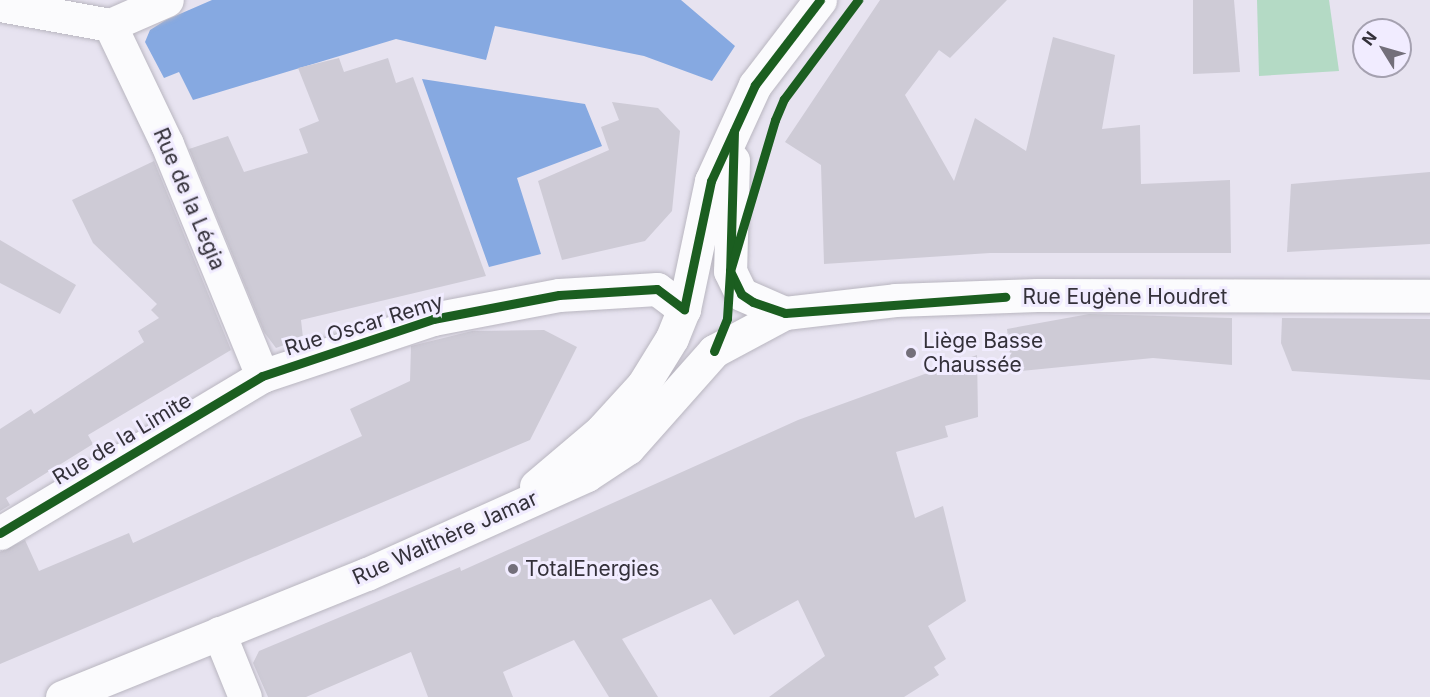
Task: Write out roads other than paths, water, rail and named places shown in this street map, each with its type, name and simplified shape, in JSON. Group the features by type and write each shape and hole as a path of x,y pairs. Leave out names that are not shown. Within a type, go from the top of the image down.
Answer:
{"main road":[{"path":"0,5 110,25 167,0"},
{"path":"515,506 601,431 643,385 684,309 711,181 754,85 820,0"},
{"name":"Rue de la Légia","path":"110,25 167,144 262,376"},
{"path":"734,131 730,271 741,294 785,313"},
{"name":"Rue Oscar Remy","path":"262,376 433,319 559,295 657,289 684,309"},
{"name":"Rue Eugène Houdret","path":"785,313 895,300 1037,295 1430,296"},
{"name":"Rue Walthère Jamar","path":"62,697 367,574 609,462 714,351 785,313"},
{"name":"Rue de la Limite","path":"0,533 262,376"},
{"path":"219,633 245,697"}],"water":[{"path":"212,0 681,0 735,46 712,81 644,56 495,26 486,60 396,39 193,100 179,72 164,78 145,42 150,30 166,20"},
{"path":"422,79 585,104 602,146 517,178 541,254 489,267"}],"place":[{"name":"Liège Basse Chaussée","path":"911,353"},
{"name":"TotalEnergies","path":"513,569"}]}
